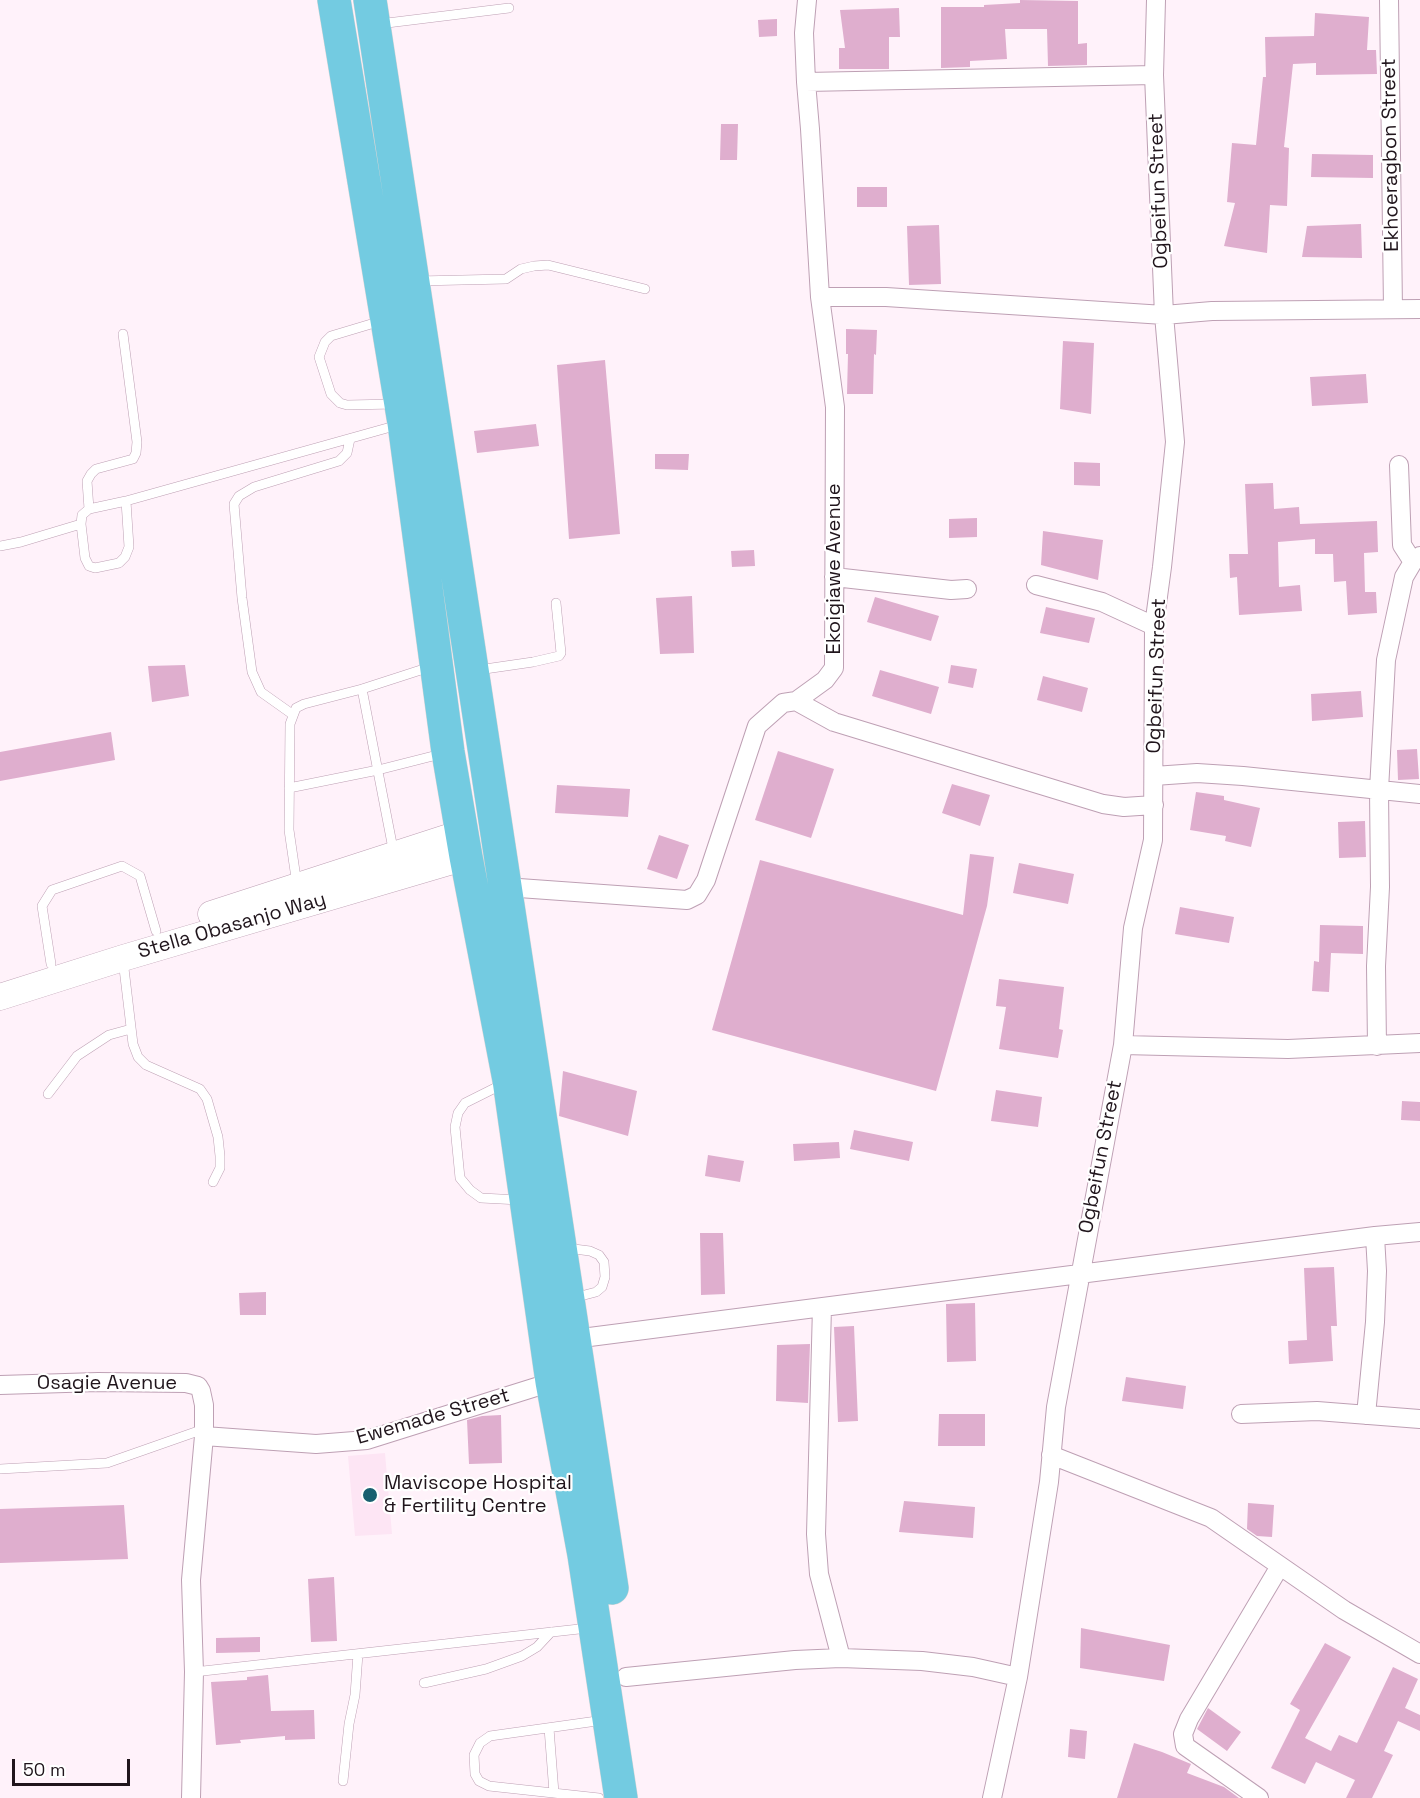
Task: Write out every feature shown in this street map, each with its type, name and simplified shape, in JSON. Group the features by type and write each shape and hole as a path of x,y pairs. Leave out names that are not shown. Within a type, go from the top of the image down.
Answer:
{"highway":[{"path":"334,0 403,413 448,752 509,1080 552,1382 584,1555 621,1798"},
{"path":"372,12 626,1677 640,1798"}],"street":[{"name":"Ekoigiawe Avenue","path":"505,887 687,900 697,895 706,880 757,726 783,703 796,701 825,680 834,668 835,407 820,297 806,82 804,33 807,0"},
{"name":"Ogbeifun Street","path":"992,1798 1018,1677 1049,1482 1056,1407 1123,1045 1132,928 1153,840 1154,626 1175,442 1164,315 1155,75 1156,0"},
{"name":"Ekhoeragbon Street","path":"1389,0 1393,309"},
{"path":"806,82 1155,75"},
{"path":"820,297 886,297 1164,315 1212,311 1420,309"},
{"path":"1377,1046 1379,790 1386,660 1404,577 1417,559 1402,545 1399,465"},
{"path":"834,577 951,590 967,589"},
{"path":"1036,585 1102,602 1154,626"},
{"path":"796,701 834,722 1103,804 1124,807 1154,805"},
{"path":"1154,776 1197,773 1420,794"},
{"path":"0,980 394,855 464,845"},
{"name":"Stella Obasanjo Way","path":"0,997 464,845"},
{"path":"1123,1045 1288,1049 1420,1043"},
{"path":"574,1339 1420,1232"},
{"path":"1366,1415 1376,1301 1375,1236"},
{"path":"822,1307 816,1534 819,1574 842,1658"},
{"name":"Osagie Avenue","path":"0,1385 98,1382 186,1383 198,1386 201,1391 204,1405 204,1433"},
{"name":"Ewemade Street","path":"204,1433 316,1444 367,1440 552,1382"},
{"path":"1241,1414 1317,1411 1420,1419"},
{"path":"191,1798 194,1672 192,1580 204,1433"},
{"path":"1051,1455 1211,1518 1344,1610 1420,1654"},
{"path":"1259,1798 1185,1746 1183,1734 1281,1566"},
{"path":"626,1677 795,1660 842,1658 922,1661 972,1667 1018,1677"}],"lane":[{"path":"372,12 508,8"},
{"path":"412,281 506,279 521,269 548,265 645,289"},
{"path":"386,320 331,336 325,342 318,357 331,394 340,403 403,413"},
{"path":"89,509 87,481 91,474 96,469 133,459 136,453 137,442 123,334"},
{"path":"126,501 129,547 125,557 119,563 95,568 89,566 85,558 81,524 82,515 89,509 126,501 350,439 403,413"},
{"path":"292,714 261,692 252,672 242,598 234,504 239,496 254,487 339,461 347,453 350,439"},
{"path":"0,546 81,524"},
{"path":"472,671 559,656 561,653 556,603"},
{"path":"297,887 289,830 292,714 296,708 304,704 436,665"},
{"path":"362,688 394,855"},
{"path":"289,788 378,770 448,752"},
{"path":"51,964 42,906 52,890 122,866 140,876 156,931"},
{"path":"123,958 133,1044 138,1057 146,1065 200,1089 207,1099 219,1137 220,1168 213,1182"},
{"path":"48,1095 77,1056 109,1035 131,1029"},
{"path":"509,1080 465,1103 458,1113 455,1127 460,1178 470,1190 482,1198 526,1200"},
{"path":"0,1469 107,1463 204,1433"},
{"path":"194,1672 595,1627"},
{"path":"424,1683 486,1669 522,1656 537,1647 551,1632"},
{"path":"343,1781 349,1724 355,1695 358,1654"},
{"path":"598,1798 489,1786 479,1781 475,1774 474,1755 480,1743 490,1736 609,1720"},
{"path":"549,1728 554,1793"}],"shaded area":[{"name":"Maviscope Hospital & Fertility Centre","path":"385,1453 392,1534 355,1536 348,1456"}],"building":[{"path":"1020,0 1078,1 1078,44 1087,43 1087,65 1048,66 1047,29 1005,29 1007,59 970,61 970,67 941,68 941,7 984,7 984,5 1020,3"},
{"path":"899,8 900,37 889,37 889,69 839,69 839,48 845,48 840,10"},
{"path":"1315,13 1369,17 1367,50 1376,50 1377,74 1316,75 1316,63 1293,64 1284,147 1289,148 1287,206 1270,205 1267,253 1224,246 1235,203 1227,202 1232,143 1256,145 1263,77 1266,77 1265,37 1314,36"},
{"path":"777,19 777,36 759,37 758,20"},
{"path":"721,124 738,124 737,160 720,160"},
{"path":"1312,154 1373,155 1373,178 1311,177"},
{"path":"857,187 887,187 887,207 857,207"},
{"path":"1361,224 1362,258 1302,257 1307,226"},
{"path":"939,225 941,284 909,285 907,226"},
{"path":"846,329 877,330 873,394 847,394"},
{"path":"1063,341 1094,343 1091,414 1060,409"},
{"path":"605,360 620,534 569,539 557,365"},
{"path":"1366,374 1368,403 1312,406 1310,377"},
{"path":"536,424 539,446 477,453 474,431"},
{"path":"655,454 689,454 688,470 655,469"},
{"path":"1074,462 1100,463 1100,486 1074,485"},
{"path":"1273,483 1274,509 1299,507 1300,524 1377,521 1378,552 1364,553 1365,592 1376,592 1377,613 1348,615 1346,581 1334,582 1333,554 1315,554 1315,539 1278,542 1279,587 1300,585 1302,611 1239,615 1237,577 1230,578 1229,554 1248,554 1245,484"},
{"path":"977,518 977,537 949,538 949,519"},
{"path":"1043,531 1103,540 1098,580 1041,565"},
{"path":"754,550 755,566 732,567 731,551"},
{"path":"692,596 694,653 660,654 656,598"},
{"path":"875,597 939,616 931,641 867,622"},
{"path":"1046,607 1095,618 1089,643 1040,633"},
{"path":"185,665 189,696 152,702 148,666"},
{"path":"951,665 977,669 973,688 948,683"},
{"path":"880,670 939,687 931,714 872,696"},
{"path":"1043,676 1088,688 1082,712 1037,700"},
{"path":"1361,691 1363,717 1312,721 1311,694"},
{"path":"111,732 115,760 0,781 0,752"},
{"path":"1417,749 1419,779 1398,780 1397,750"},
{"path":"778,751 834,769 811,838 755,820"},
{"path":"952,784 990,795 980,826 942,813"},
{"path":"557,785 630,789 628,817 555,813"},
{"path":"1196,792 1224,796 1224,800 1260,808 1251,847 1225,841 1226,836 1190,830"},
{"path":"1365,821 1366,857 1339,858 1338,822"},
{"path":"659,835 689,845 677,879 647,869"},
{"path":"970,854 994,857 987,906 936,1091 712,1030 760,860 963,915"},
{"path":"1019,863 1074,874 1068,904 1013,893"},
{"path":"1180,907 1234,917 1229,943 1175,934"},
{"path":"1320,925 1363,926 1363,954 1331,953 1329,992 1312,991 1314,961 1319,962"},
{"path":"999,979 1064,987 1059,1029 1063,1030 1058,1058 999,1049 1006,1007 996,1006"},
{"path":"563,1071 637,1091 628,1136 559,1116"},
{"path":"996,1090 1042,1097 1038,1127 991,1121"},
{"path":"1402,1101 1420,1102 1420,1121 1401,1120"},
{"path":"854,1130 913,1142 909,1161 850,1149"},
{"path":"839,1142 840,1158 794,1161 793,1144"},
{"path":"708,1155 744,1161 740,1182 705,1176"},
{"path":"700,1233 723,1233 725,1294 701,1295"},
{"path":"1334,1267 1337,1326 1331,1326 1333,1361 1289,1364 1288,1341 1307,1340 1304,1268"},
{"path":"266,1292 266,1315 240,1315 239,1293"},
{"path":"975,1303 976,1361 947,1362 946,1304"},
{"path":"854,1326 858,1421 838,1422 834,1327"},
{"path":"810,1344 808,1403 776,1401 777,1345"},
{"path":"1126,1377 1186,1386 1183,1409 1122,1401"},
{"path":"939,1414 985,1414 985,1446 938,1446"},
{"path":"501,1415 502,1463 469,1464 467,1420"},
{"path":"904,1501 975,1507 973,1538 899,1532"},
{"path":"1248,1503 1274,1505 1272,1537 1257,1536 1247,1529"},
{"path":"124,1505 128,1559 0,1563 0,1509"},
{"path":"334,1577 337,1641 311,1642 308,1579"},
{"path":"1081,1628 1170,1645 1164,1681 1080,1668"},
{"path":"260,1637 260,1652 216,1653 216,1638"},
{"path":"1325,1643 1351,1657 1305,1738 1331,1751 1339,1735 1357,1743 1393,1667 1418,1679 1405,1708 1420,1715 1420,1731 1398,1721 1384,1751 1393,1755 1372,1798 1346,1798 1355,1780 1316,1762 1305,1784 1271,1768 1300,1710 1290,1704"},
{"path":"268,1675 271,1711 314,1710 315,1739 285,1740 285,1736 240,1740 241,1743 216,1745 211,1682 247,1680 247,1677"},
{"path":"1208,1708 1241,1732 1227,1751 1197,1729"},
{"path":"1070,1729 1087,1731 1085,1759 1068,1757"},
{"path":"1134,1743 1191,1764 1187,1773 1224,1787 1239,1798 1117,1798"}],"place":[{"name":"Maviscope Hospital & Fertility Centre","path":"370,1495"}]}
